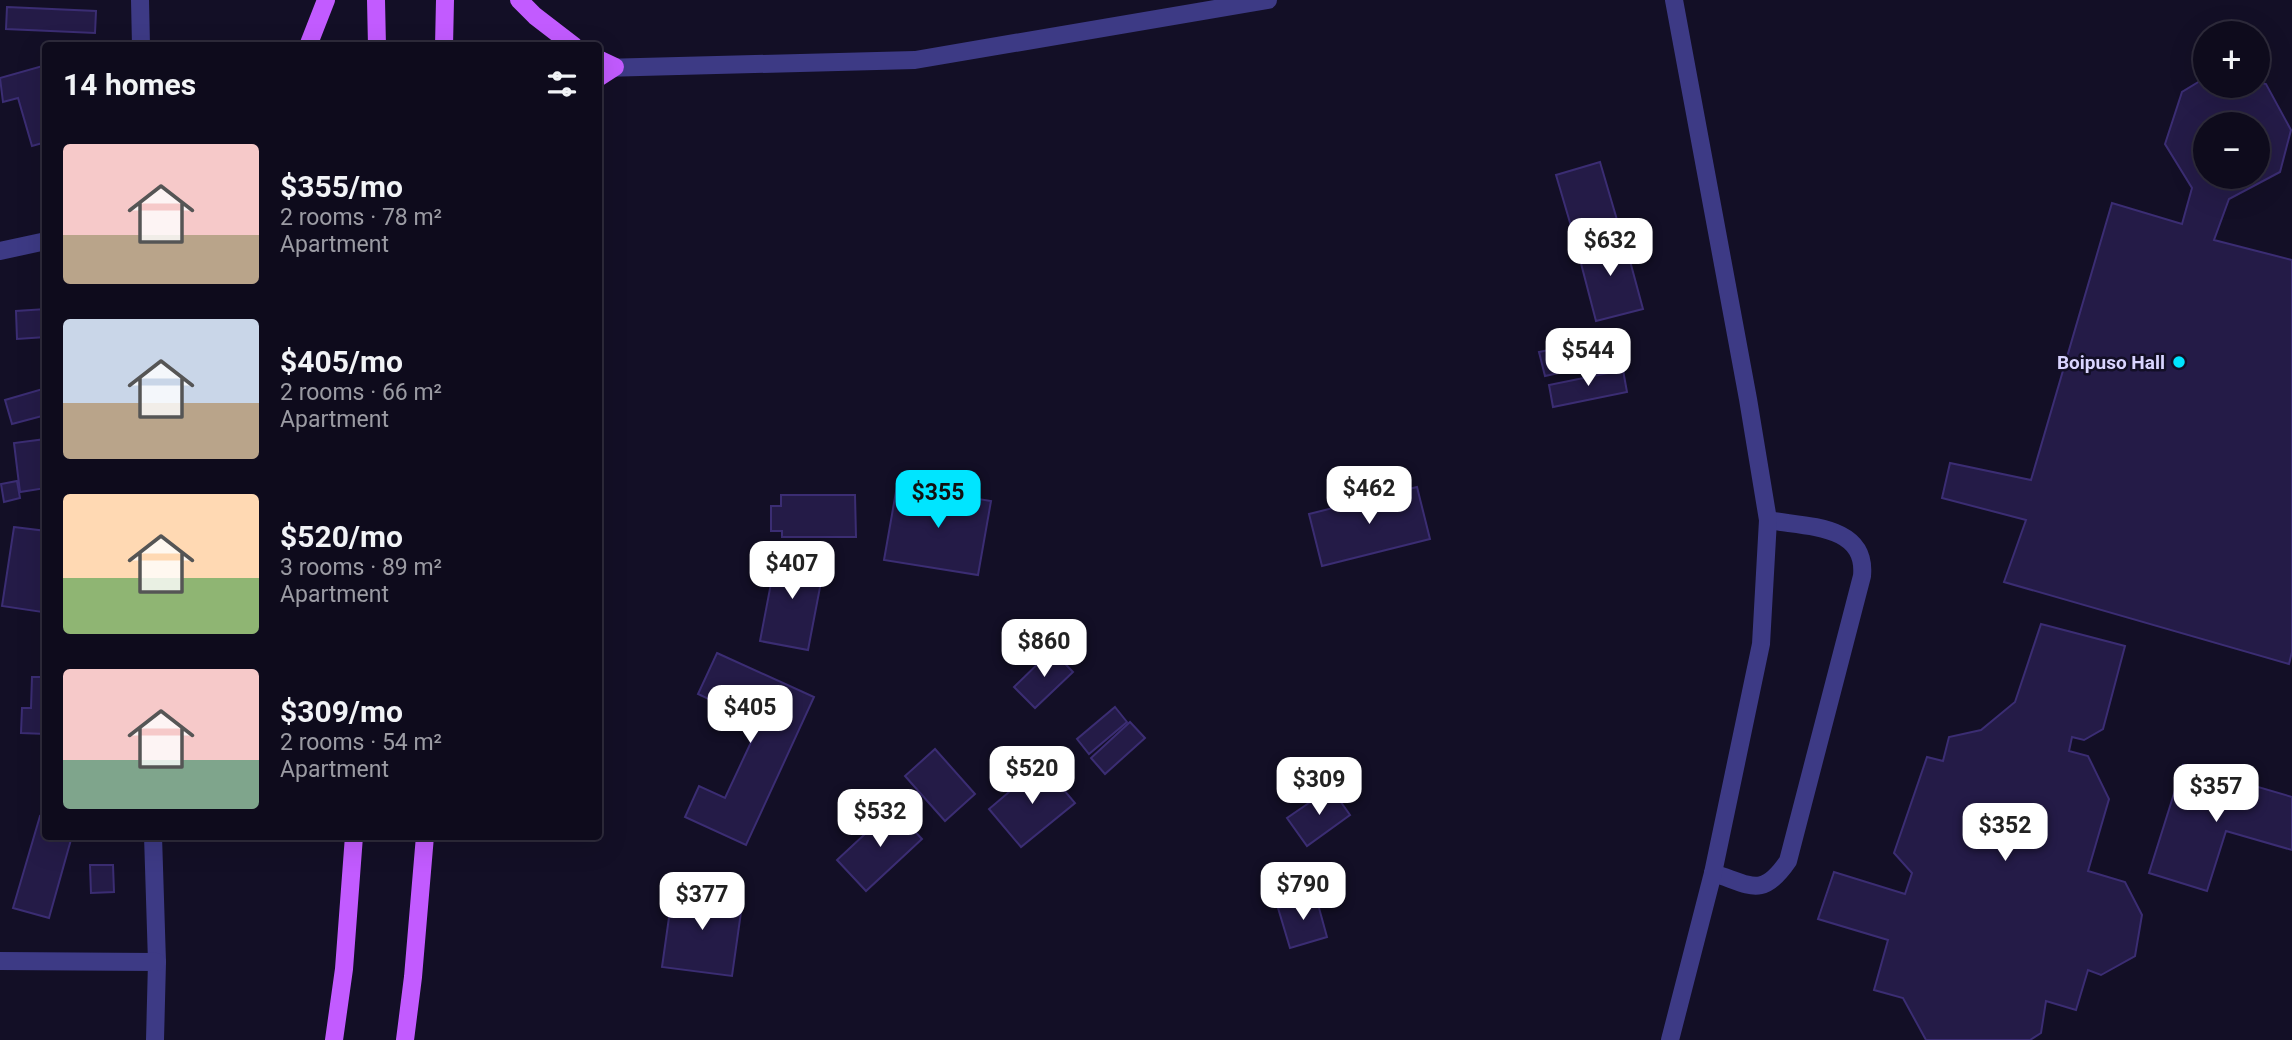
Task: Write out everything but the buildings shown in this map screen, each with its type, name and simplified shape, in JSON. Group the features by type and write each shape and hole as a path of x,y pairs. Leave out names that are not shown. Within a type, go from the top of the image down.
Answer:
{"main road":[{"path":"310,42 326,0"},
{"path":"376,0 377,42"},
{"path":"444,42 445,0"},
{"path":"519,0 569,42"},
{"path":"334,1040 344,969 354,840"},
{"path":"405,1040 425,840"}],"street":[{"path":"140,0 141,42"},
{"path":"607,68 915,60 1268,0"},
{"path":"1670,1040 1713,873 1761,644 1768,520 1674,0"},
{"path":"0,251 42,243"},
{"path":"1713,873 1756,887 1768,885 1777,878 1788,861 1862,576 1860,553 1852,541 1835,532 1768,520"},
{"path":"153,840 155,1040"},
{"path":"0,961 156,962"}],"place":[{"name":"Boipuso Hall","path":"2179,362"}]}
